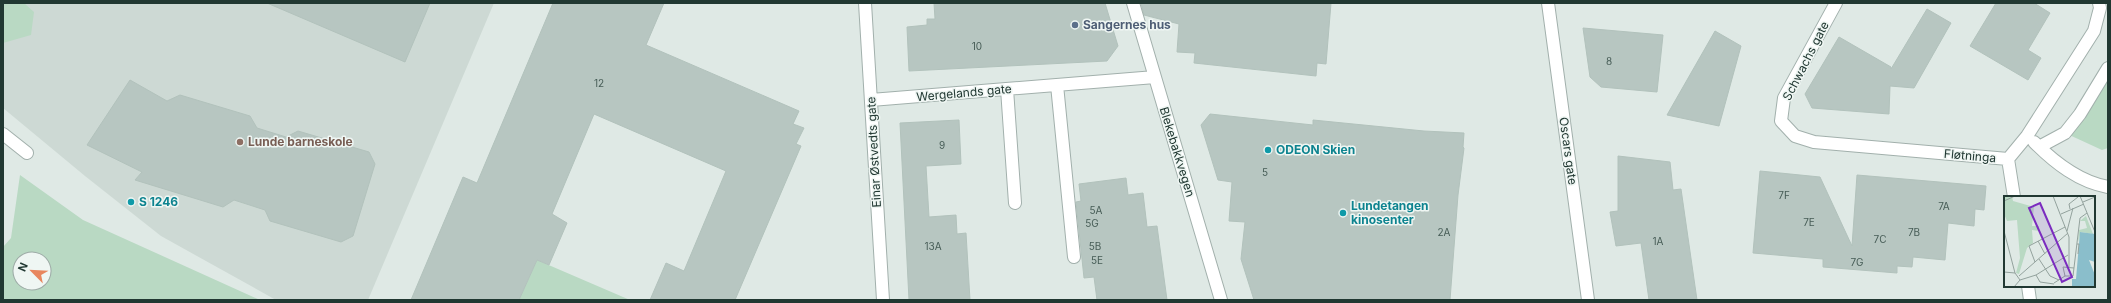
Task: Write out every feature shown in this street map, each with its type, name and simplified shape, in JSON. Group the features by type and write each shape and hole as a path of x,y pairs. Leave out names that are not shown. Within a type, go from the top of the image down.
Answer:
{"street":[{"name":"Einar Østvedts gate","path":"865,3 883,300"},
{"name":"Blekebakkvegen","path":"1133,3 1222,300"},
{"name":"Oscars gate","path":"1548,3 1588,300"},
{"name":"Schwachs gate","path":"1781,121 1784,98 1836,3"},
{"name":"Fløtninga","path":"1781,121 1795,136 1814,142 2008,159 2027,136 2094,31 2100,8 2099,3"},
{"path":"2039,147 2065,134 2080,114 2108,68"},
{"name":"Wergelands gate","path":"871,100 1155,77"},
{"path":"1057,85 1074,257"},
{"path":"1007,89 1015,203"},
{"path":"3,134 27,153"},
{"path":"2027,136 2061,168 2100,186 2108,187"},
{"path":"2008,159 2014,196"},
{"path":"2028,287 2030,300"}],"shaded area":[{"name":"Lunde barneskole","path":"3,3 494,3 368,300 276,300 161,236 85,176 3,108"}],"green space":[{"path":"3,3 24,3 34,12 31,35 3,43"},
{"path":"2108,68 2108,148 2102,150 2065,133"},
{"path":"20,175 83,220 260,300 3,300 3,247 11,238"},
{"path":"537,260 630,300 519,300"}],"building":[{"path":"267,3 430,3 405,62"},
{"path":"553,3 664,3 646,45 799,111 793,124 804,128 796,144 801,146 735,300 650,300 666,263 684,271 726,171 594,114 552,214 567,223 549,265 537,260 519,300 411,300 463,177 477,183"},
{"path":"934,3 1105,3 1118,46 1107,61 909,71 907,27 927,25 927,19 935,19"},
{"path":"1141,3 1331,3 1326,64 1317,63 1316,76 1194,63 1195,53 1177,52 1179,24 1144,15"},
{"path":"1996,3 2034,3 2050,13 2028,50 2041,58 2028,80 1970,46"},
{"path":"1927,9 1951,23 1914,88 1890,86 1889,114 1812,108 1805,94 1839,37 1891,67 1891,69"},
{"path":"1583,28 1663,35 1657,92 1601,87 1590,77"},
{"path":"1715,31 1741,46 1719,126 1667,115"},
{"path":"130,80 167,101 180,95 250,116 257,128 286,137 298,131 369,152 375,164 353,236 341,242 270,221 265,210 234,200 223,207 135,180 142,172 87,145"},
{"name":"Lundetangen kinosenter","path":"1210,114 1313,125 1313,120 1424,131 1464,133 1464,148 1458,195 1450,300 1254,300 1241,259 1245,222 1229,221 1232,182 1218,180 1201,125"},
{"path":"959,120 961,164 926,166 929,217 956,215 957,234 966,233 970,300 909,300 900,123"},
{"path":"1618,156 1670,162 1673,190 1681,189 1697,300 1649,300 1641,243 1616,246 1610,212 1618,211"},
{"path":"1760,171 1820,177 1852,246 1857,175 1986,186 1984,210 1975,209 1974,226 1948,223 1945,260 1913,257 1912,267 1897,266 1897,273 1823,267 1823,259 1753,253"},
{"path":"1126,178 1128,195 1143,193 1147,227 1157,226 1167,300 1097,300 1094,277 1084,278 1076,202 1081,201 1079,184"}],"place":[{"name":"Sangernes hus","path":"1075,25"},
{"name":"Lunde barneskole","path":"240,142"},
{"name":"ODEON Skien","path":"1268,150"},
{"name":"S 1246","path":"131,202"},
{"name":"Lundetangen kinosenter","path":"1343,213"}]}
